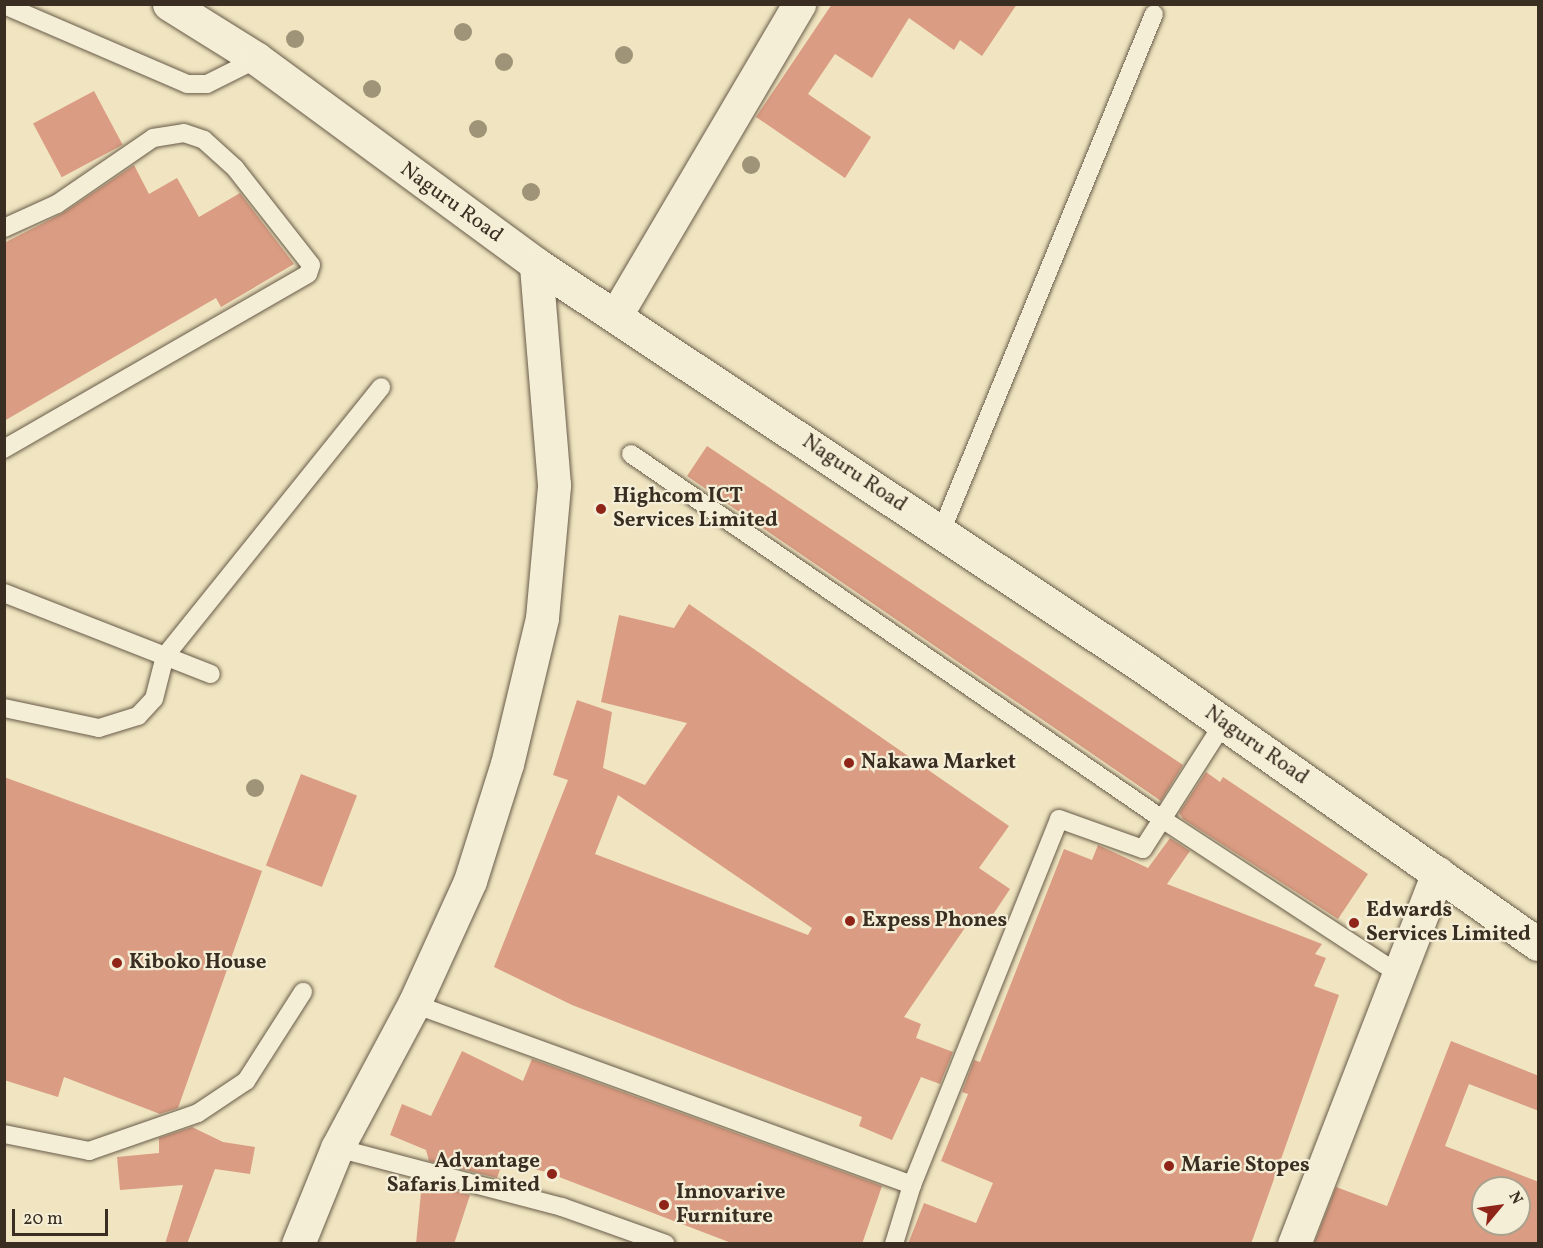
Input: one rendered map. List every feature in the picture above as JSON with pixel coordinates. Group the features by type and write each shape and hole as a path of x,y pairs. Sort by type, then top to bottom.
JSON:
{"street":[{"name":"Naguru Road","path":"169,4 257,59 536,264 941,532 1223,724 1539,944"},
{"path":"616,315 799,4"},
{"path":"298,1244 337,1148 414,1004 470,881 507,764 542,618 554,485 536,264"},
{"path":"1294,1244 1438,873"}],"lane":[{"path":"4,5 187,84 207,84 257,59"},
{"path":"941,532 1154,14"},
{"path":"4,228 57,204 153,138 184,133 204,140 235,168 311,265 308,274 4,449"},
{"path":"4,708 99,728 117,726 138,716 154,699 165,656 381,387"},
{"path":"631,454 1162,819 1400,975"},
{"path":"4,593 211,674"},
{"path":"894,1244 912,1185 1059,819 1143,849 1223,724"},
{"path":"4,1134 89,1151 198,1113 246,1081 303,992"},
{"path":"414,1004 912,1185"},
{"path":"337,1148 562,1207 666,1244"}],"building":[{"path":"832,4 1017,4 982,56 960,40 954,50 909,18 872,78 835,54 808,94 871,137 845,178 756,117"},
{"path":"94,91 123,145 62,177 33,123"},
{"path":"134,165 149,194 177,178 199,217 240,193 294,264 221,307 216,298 4,421 4,243 63,213"},
{"path":"707,446 1183,765 1161,801 687,476"},
{"path":"689,604 1009,826 979,868 1010,889 986,925 973,916 904,1017 921,1024 916,1038 953,1052 940,1084 921,1077 892,1140 859,1126 862,1117 572,1005 494,967 568,780 553,775 577,700 612,712 603,768 645,785 687,723 601,702 619,615 674,628","holes":["618,795 812,928 808,935 595,854"]},
{"path":"1206,772 1220,782 1223,777 1368,874 1338,919 1183,819 1179,813"},
{"path":"301,774 357,796 322,887 266,865"},
{"name":"Kiboko House","path":"4,777 262,871 178,1108 160,1114 64,1077 58,1097 4,1080"},
{"path":"1170,838 1190,851 1167,884 1322,944 1315,954 1326,958 1314,986 1339,995 1251,1244 908,1244 924,1203 976,1223 993,1183 941,1161 968,1094 962,1092 974,1060 980,1062 1064,849 1092,860 1098,845 1148,868"},
{"path":"1451,1041 1539,1076 1539,1111 1469,1084 1445,1146 1523,1176 1471,1176 1471,1236 1531,1236 1531,1179 1539,1182 1539,1244 1314,1244 1336,1187 1387,1206"},
{"path":"462,1051 523,1081 532,1059 882,1186 862,1244 734,1244 546,1172 503,1161 497,1178 429,1161 426,1150 390,1135 402,1104 431,1116"},
{"path":"192,1127 223,1142 255,1147 250,1174 215,1169 187,1244 165,1244 183,1185 120,1190 117,1157 159,1153 159,1138"},
{"path":"422,1182 470,1195 454,1244 416,1244"}],"place":[{"name":"Highcom ICT Services Limited","path":"601,509"},
{"name":"Nakawa Market","path":"849,763"},
{"name":"Expess Phones","path":"850,921"},
{"name":"Edwards Services Limited","path":"1354,923"},
{"name":"Kiboko House","path":"117,963"},
{"name":"Marie Stopes","path":"1169,1166"},
{"name":"Advantage Safaris Limited","path":"552,1174"},
{"name":"Innovarive Furniture","path":"664,1205"}]}
